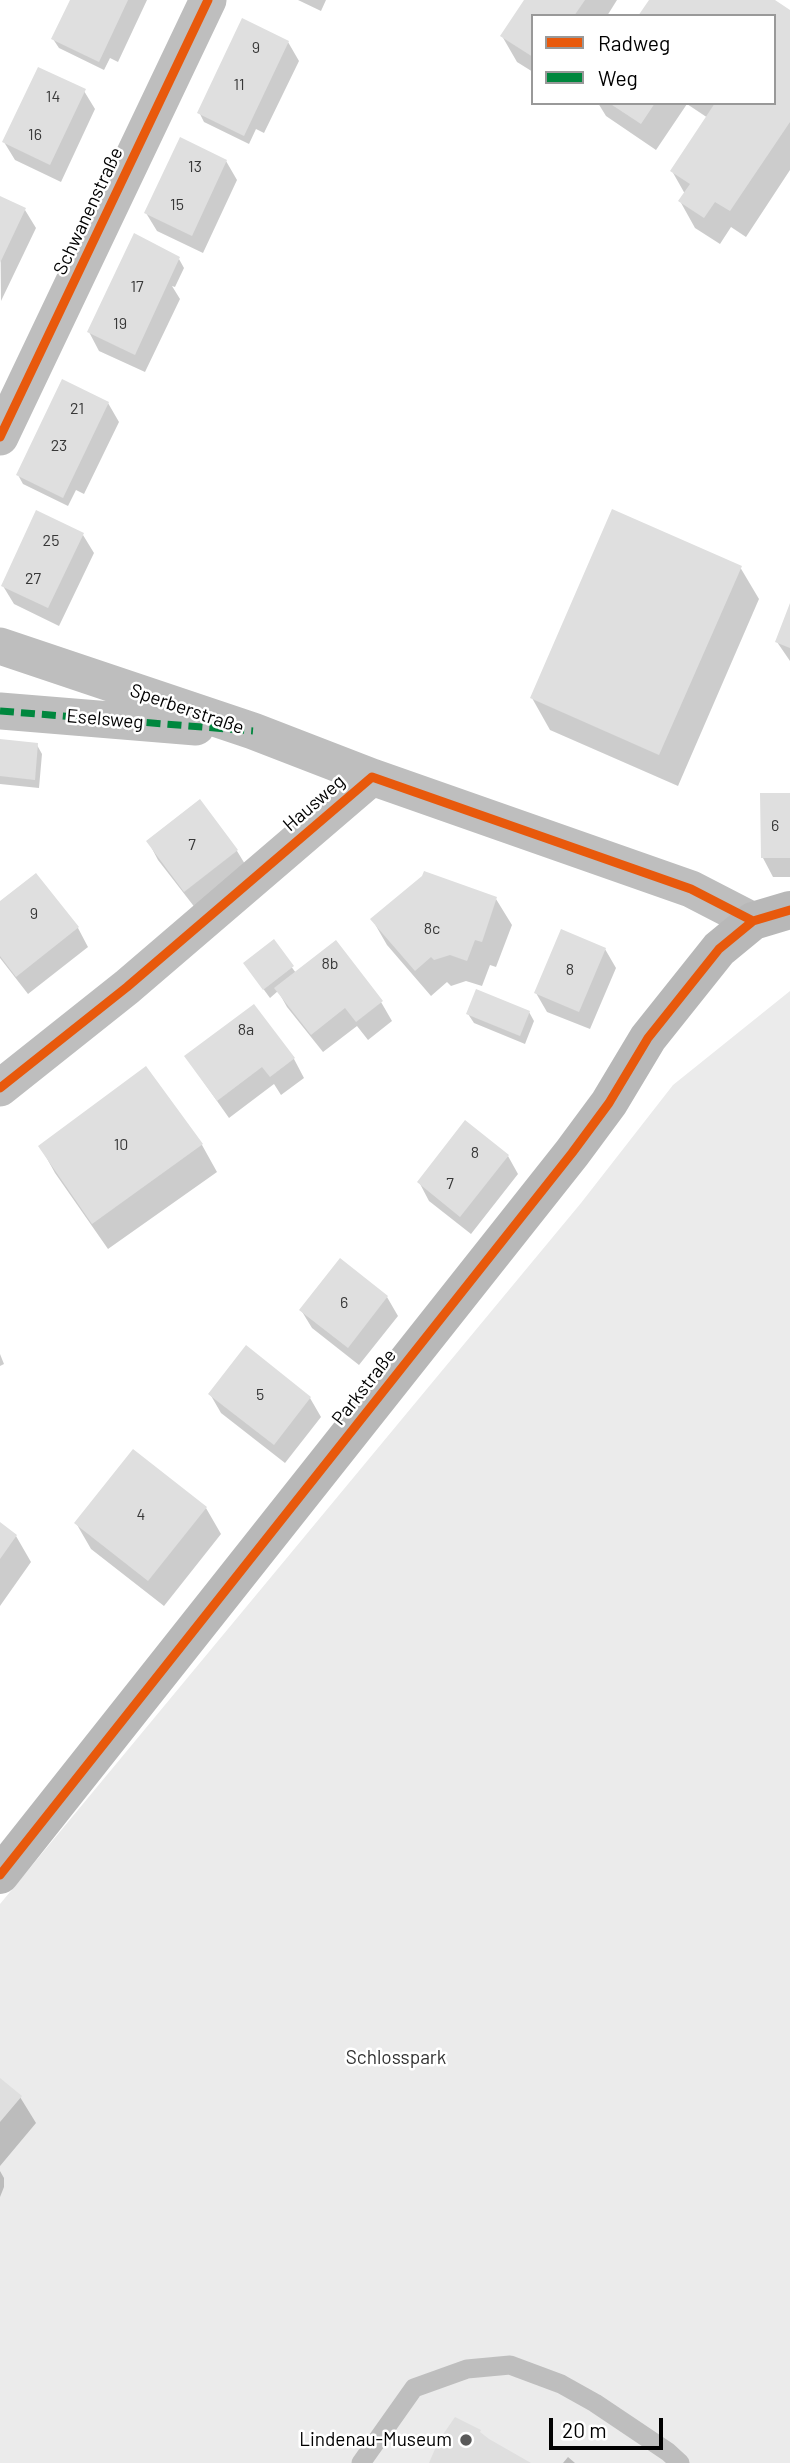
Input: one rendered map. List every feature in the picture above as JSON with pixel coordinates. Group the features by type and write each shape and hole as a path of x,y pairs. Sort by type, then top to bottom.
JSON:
{"street":[{"name":"Schwanenstraße","path":"0,437 208,0"},
{"name":"Sperberstraße","path":"0,646 253,731 372,777"},
{"name":"Eselsweg","path":"0,711 253,731"},
{"name":"Hausweg","path":"0,1088 127,988 372,777 691,889 753,921"},
{"path":"753,921 790,910"},
{"name":"Parkstraße","path":"0,1875 572,1153 609,1103 648,1038 681,996 719,949 753,921"}],"lane":[{"path":"361,2463 414,2388 467,2369 510,2365 561,2384 595,2403 680,2463"}],"green space":[{"name":"Schlosspark","path":"790,991 790,2463 0,2463 0,1904 581,1203 673,1085"}],"building":[{"path":"70,0 128,0 99,62 51,39"},
{"path":"524,0 585,0 575,14 531,14 531,56 500,36"},
{"path":"649,0 775,0 790,10 790,122 730,211 715,202 704,218 678,201 690,184 670,171 714,105 776,105 776,14 639,14"},
{"path":"242,18 289,41 244,136 197,113"},
{"path":"38,67 86,89 50,165 2,142"},
{"path":"612,105 654,105 641,124"},
{"path":"180,137 227,160 192,236 144,213"},
{"path":"0,196 26,208 0,263"},
{"path":"134,233 180,257 135,355 87,332"},
{"path":"62,379 109,402 63,498 16,475"},
{"path":"612,509 742,566 659,755 530,698"},
{"path":"36,510 84,533 48,608 1,586"},
{"path":"790,603 790,648 775,642"},
{"path":"0,739 38,743 35,780 0,776"},
{"path":"760,793 790,793 790,858 761,858"},
{"path":"200,799 238,850 184,892 146,841"},
{"path":"424,871 497,897 482,942 475,940 467,961 450,955 434,960 431,957 415,971 370,919 422,876"},
{"path":"36,873 79,927 16,977 0,956 0,901"},
{"path":"561,929 606,948 579,1012 534,993"},
{"path":"274,939 294,966 263,990 243,963"},
{"path":"336,940 383,1001 356,1022 345,1008 311,1035 274,988"},
{"path":"476,989 530,1011 520,1036 466,1014"},
{"path":"254,1004 295,1058 270,1077 262,1067 217,1101 184,1056"},
{"path":"146,1066 203,1144 92,1224 38,1146"},
{"path":"465,1120 509,1155 460,1217 417,1182"},
{"path":"340,1258 388,1296 348,1348 299,1310"},
{"path":"246,1345 311,1397 274,1445 208,1394"},
{"path":"133,1449 207,1507 148,1581 74,1523"},
{"path":"0,1522 17,1535 0,1559"},
{"path":"0,2078 22,2096 0,2122"},
{"name":"Lindenau-Museum","path":"455,2417 481,2430 489,2439 531,2463 429,2463 438,2442"}],"marked path":[{"path":"0,711 253,731"}],"cycle path":[{"path":"0,437 208,0"},
{"path":"0,1088 127,987 372,777 691,889 753,921"},
{"path":"0,1875 572,1153 609,1103 648,1038 719,949 753,921 790,910"}],"place":[{"name":"Lindenau-Museum","path":"466,2440"}]}
